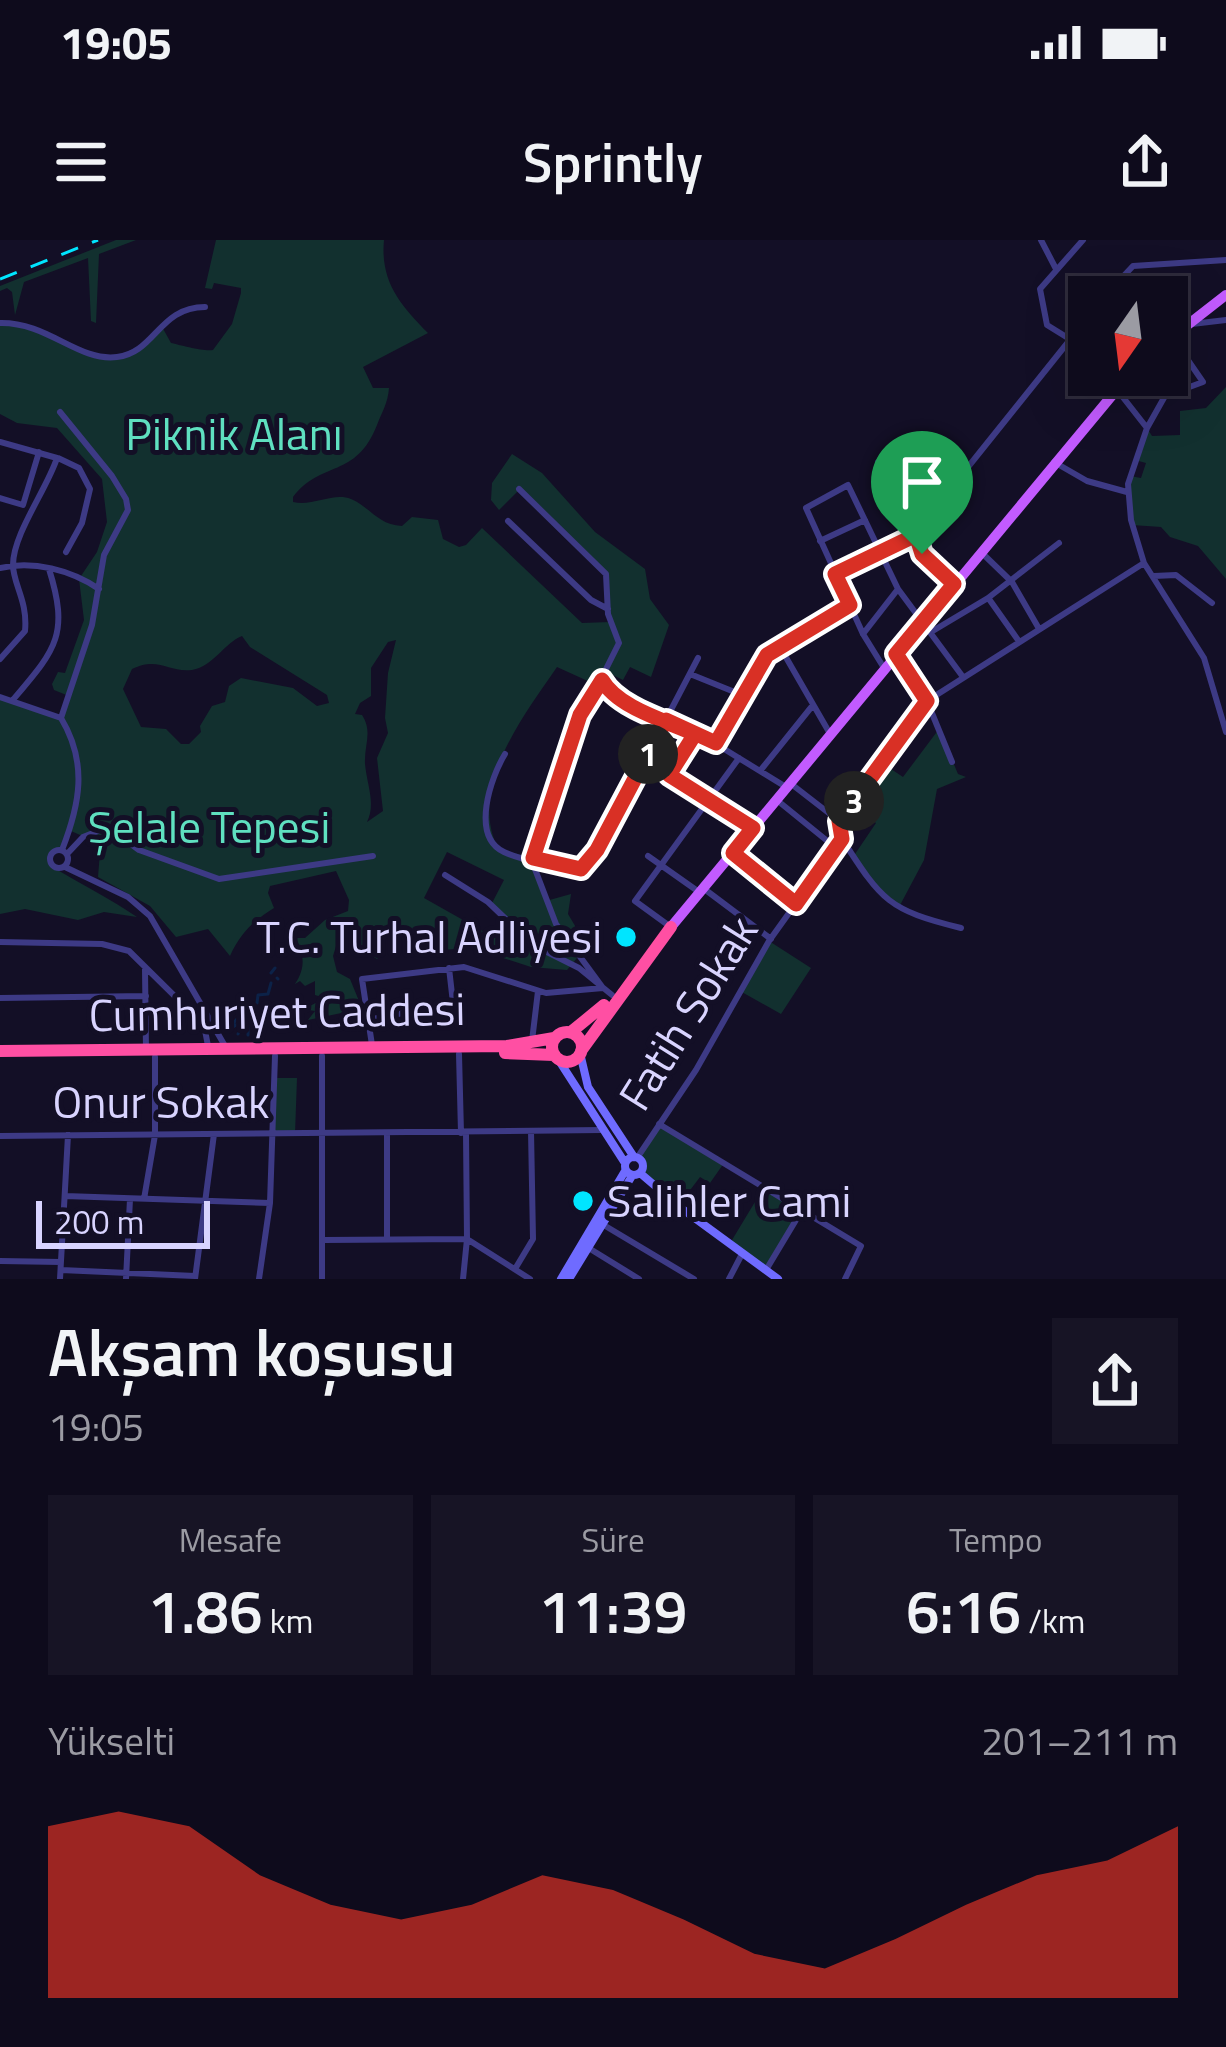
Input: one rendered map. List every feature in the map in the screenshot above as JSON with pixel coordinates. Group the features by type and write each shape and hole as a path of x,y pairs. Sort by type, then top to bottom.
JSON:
{"highway":[{"name":"Cumhuriyet Caddesi","path":"0,1055 532,1043 571,1032 671,927"},
{"path":"581,1052 671,927"},
{"path":"571,1032 580,1041 581,1052"},
{"path":"554,1038 556,1057"},
{"name":"Cumhuriyet Caddesi","path":"227,1053 460,1054 570,1061 581,1052"}],"main road":[{"path":"1188,324 1226,295"},
{"path":"671,927 884,668 927,627 954,584 1109,396"}],"street":[{"path":"1041,240 1056,269"},
{"path":"1068,338 1046,321 1040,289 1083,240"},
{"path":"1124,276 1133,266 1226,260"},
{"path":"0,323 33,326 90,354 116,358 135,352 171,316 205,307"},
{"path":"1188,324 1226,320"},
{"path":"835,574 881,554 932,523 964,472 1068,342"},
{"path":"1188,363 1203,382 1188,388"},
{"path":"1122,396 1148,428"},
{"path":"1165,396 1148,428 1127,492 1131,520 1144,562 1199,647 1226,732"},
{"path":"60,412 112,476 128,505 104,555 82,658 61,718 77,756 80,784 65,867"},
{"path":"0,442 79,468 90,489 82,523 66,552"},
{"path":"0,659 25,631 24,598 13,565 39,452"},
{"path":"27,507 48,485 57,458"},
{"path":"878,462 922,554 954,584"},
{"path":"1054,462 1087,481 1127,492"},
{"path":"884,668 863,634 806,508 848,485 898,589 963,677"},
{"path":"519,489 604,570 608,580 608,609 619,644 580,715 533,858 556,924 608,991"},
{"path":"0,498 27,507"},
{"path":"820,541 865,520"},
{"path":"508,521 591,600 608,609"},
{"path":"927,627 988,598 1059,543"},
{"path":"980,552 1012,582 1038,627"},
{"path":"839,821 927,701 1144,562"},
{"path":"0,568 49,569 79,577 99,589"},
{"path":"12,701 57,642 61,611 49,569"},
{"path":"1153,576 1176,575 1212,603"},
{"path":"863,634 898,589"},
{"path":"988,598 1018,640"},
{"path":"716,743 767,655 850,605"},
{"path":"780,647 830,734"},
{"path":"896,654 927,701 952,762"},
{"path":"505,754 491,786 487,826 499,849 581,869 597,850 698,658"},
{"path":"690,674 743,696"},
{"path":"602,680 626,702 716,743 839,821 842,839 890,904 913,916 962,928"},
{"path":"0,697 61,718"},
{"path":"760,771 813,705"},
{"path":"669,775 695,734"},
{"path":"671,927 635,901 739,758"},
{"path":"645,760 753,828"},
{"path":"776,799 836,848"},
{"path":"227,1053 151,916 128,897 65,867 56,868 50,860 54,851 65,852 83,837 108,827 132,847 219,879 373,856"},
{"name":"Fatih Sokak","path":"632,1166 696,1070 771,939 842,839"},
{"path":"733,853 796,904"},
{"path":"648,856 771,939"},
{"path":"446,875 488,902 533,945 579,968 608,991"},
{"path":"0,942 112,945 129,951 212,1033"},
{"path":"144,1199 155,1135 145,965"},
{"path":"373,1048 362,979 464,967 538,991 608,991"},
{"path":"449,968 455,1017"},
{"path":"532,1043 538,991"},
{"path":"0,998 146,997"},
{"path":"368,1020 453,1003"},
{"path":"207,1053 212,1033"},
{"path":"581,1052 588,1087 632,1166"},
{"path":"460,1054 467,1239 463,1279"},
{"path":"322,1055 322,1279"},
{"path":"260,1279 270,1203 275,1056"},
{"path":"556,1057 632,1166 778,1279"},
{"path":"658,1124 861,1246 845,1279"},
{"name":"Onur Sokak","path":"0,1136 604,1130"},
{"path":"514,1269 533,1239 531,1131"},
{"path":"387,1133 387,1240"},
{"path":"0,1261 126,1276 195,1277 214,1134"},
{"path":"61,1270 68,1135"},
{"path":"565,1279 602,1224 632,1166"},
{"path":"565,1279 632,1166"},
{"path":"65,1196 270,1203"},
{"path":"126,1276 130,1198"},
{"path":"766,1270 802,1210"},
{"path":"602,1224 694,1279"},
{"path":"322,1240 467,1239 530,1279"},
{"path":"587,1247 639,1279"},
{"path":"729,1279 742,1254"}],"green space":[{"path":"116,240 136,240 99,254 96,323 91,321 88,258 24,282 15,315 12,292 0,291 0,286"},
{"path":"216,240 384,240 385,268 394,291 428,333 363,367 373,388 389,388 369,442 349,462 304,485 293,502 344,497 394,525 402,526 412,517 438,520 443,539 459,547 482,528 582,623 610,622 608,578 519,490 499,510 491,500 492,483 512,454 542,473 595,532 645,569 650,599 669,625 651,677 630,667 623,680 605,671 601,680 590,682 557,667 515,731 494,778 490,825 498,849 533,858 546,901 571,894 568,914 587,946 567,970 531,967 472,948 409,952 396,926 375,935 375,944 384,951 377,959 351,943 337,943 333,956 337,972 350,979 359,1001 350,1003 351,1011 308,1020 315,1011 310,1006 325,998 315,995 315,981 295,984 303,961 296,938 305,938 325,920 348,911 349,900 336,871 270,886 274,908 248,928 230,956 208,929 176,937 150,906 98,877 96,836 87,838 71,831 62,850 50,856 54,868 137,917 104,912 78,920 25,909 0,914 0,697 60,718 69,696 54,690 52,684 58,672 65,673 84,620 79,579 97,552 107,522 102,479 57,428 17,423 0,414 0,323 100,355 133,352 161,325 171,343 213,350 232,324 241,288 214,283 212,289 205,288","holes":["242,636 250,647 327,695 329,703 317,706 293,688 241,678 229,686 225,702 212,706 201,732 189,744 181,744 166,729 141,727 123,689 132,669 157,664 192,670","396,640 388,673 388,733 377,758 383,811 367,822 371,801 365,764 367,727 362,715 355,714 371,696 371,668 388,642","447,852 504,880 491,905 507,920 495,938 424,898"]},
{"path":"1226,387 1226,579 1198,546 1170,537 1161,527 1132,525 1130,476 1141,478 1146,463 1135,460 1147,428 1152,436 1180,435 1180,411 1206,408"},
{"path":"939,729 958,774 966,777 937,789 924,860 898,909 880,895 853,857 876,823 851,805 882,763 903,777"},
{"path":"769,941 811,968 781,1014 740,991"},
{"path":"274,1078 297,1078 295,1134 272,1134"},
{"path":"658,1124 724,1163 710,1183 700,1177 678,1206 640,1173 643,1165 637,1158"},
{"path":"764,1187 802,1210 766,1270 729,1245"}],"waterway":[{"path":"271,973 275,968"},
{"path":"240,1013 244,1006 257,1003 258,995 268,994 271,983"},
{"path":"246,1015 249,1008"},
{"path":"223,1023 230,1015"},
{"path":"231,1026 237,1019"},
{"path":"233,1027 242,1021"},
{"path":"238,1034 245,1024"},
{"path":"248,1024 248,1035"}],"railway":[{"path":"0,279 98,240"}],"place":[{"name":"T.C. Turhal Adliyesi","path":"626,937"},
{"name":"Salihler Cami","path":"583,1201"}],"route":[{"path":"922,554 916,535 835,574 850,605 767,655 716,743 666,720 597,850 581,869 533,858 580,715 602,680 626,702 695,734 669,775 753,828 733,853 796,904 842,839 839,821 927,701 896,654 954,584 922,554"}],"park label":[{"name":"Piknik Alanı","path":"234,434"},
{"name":"Şelale Tepesi","path":"209,827"}]}
